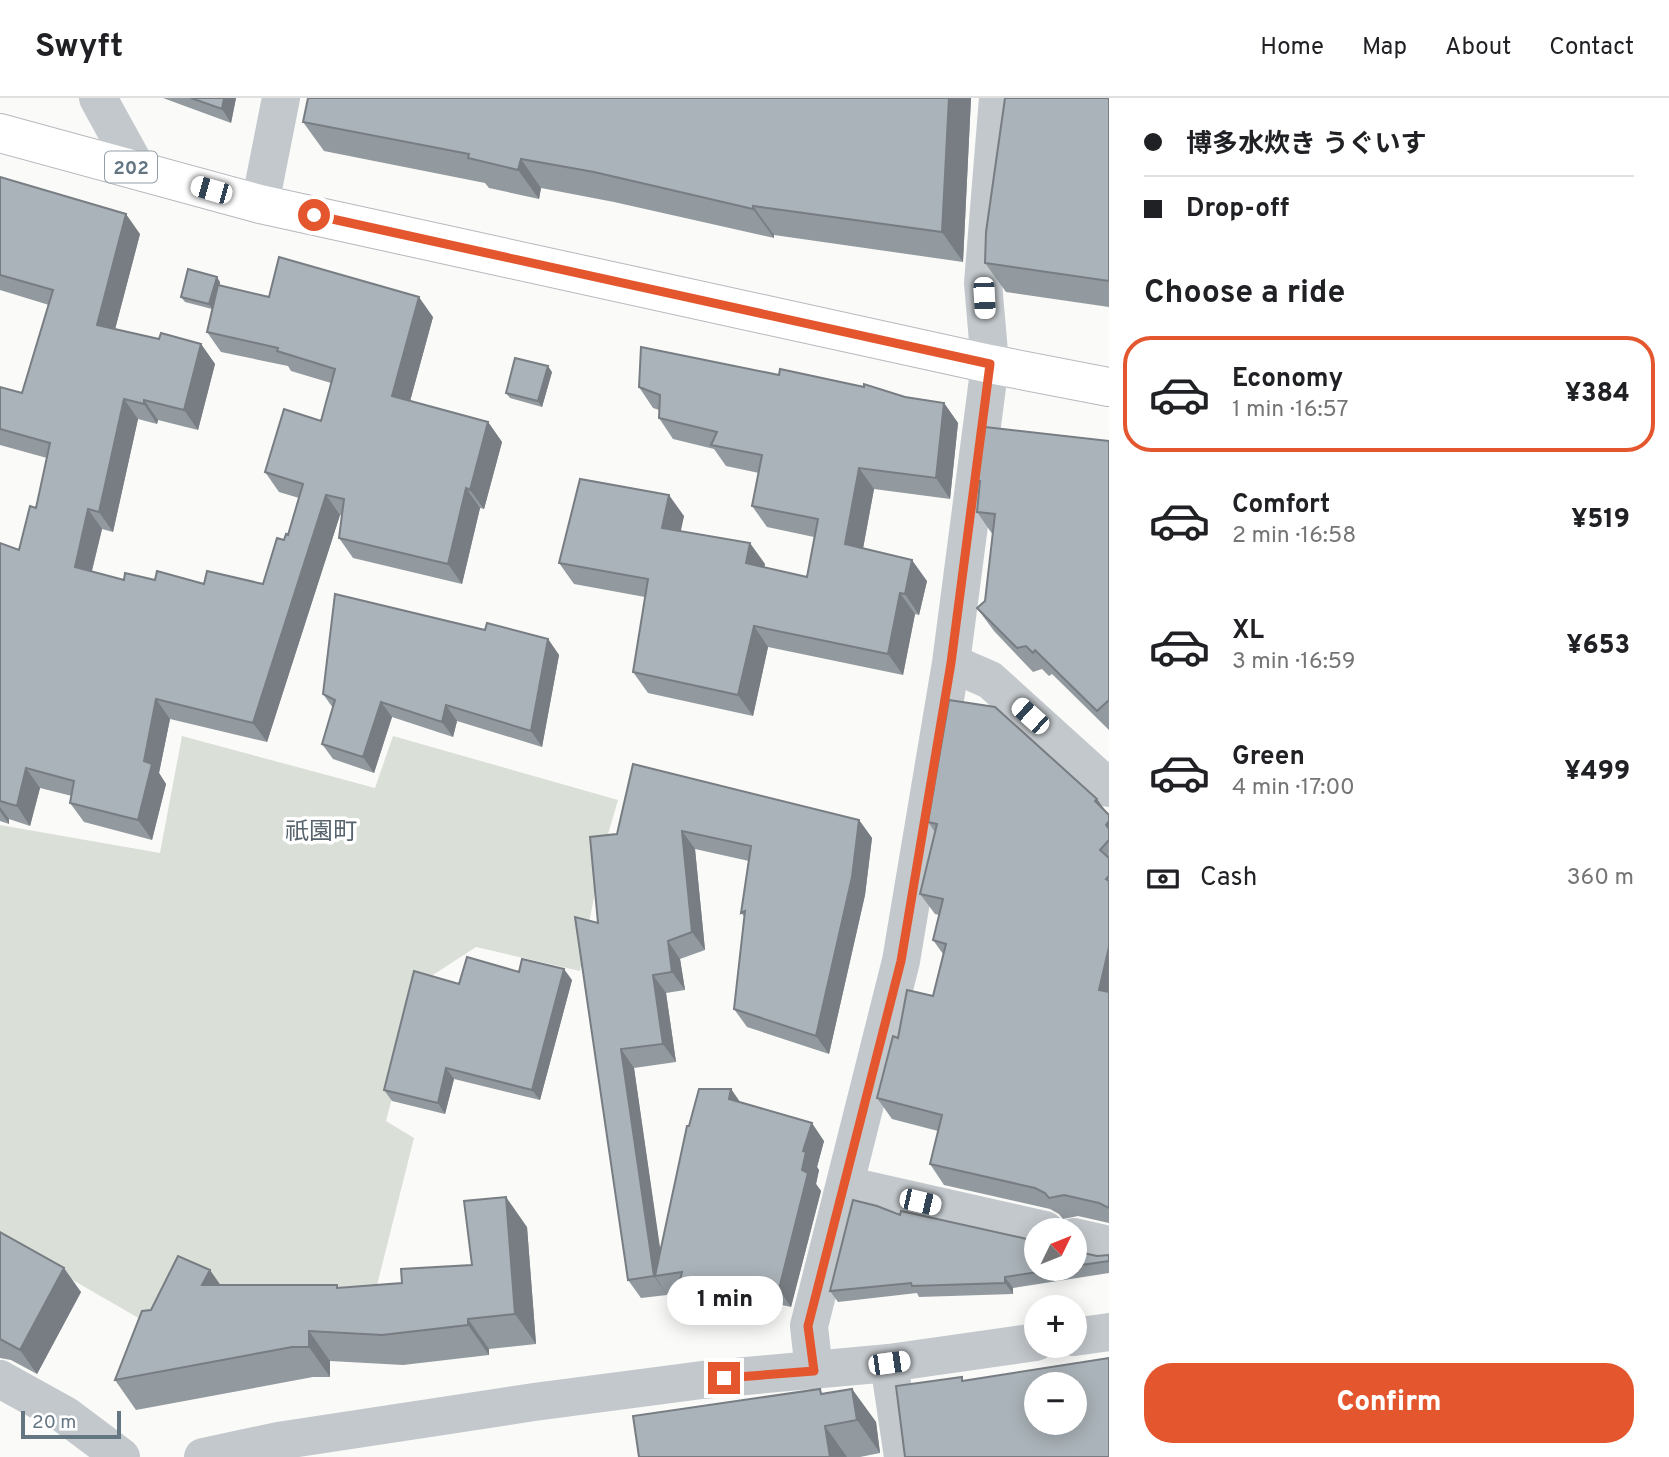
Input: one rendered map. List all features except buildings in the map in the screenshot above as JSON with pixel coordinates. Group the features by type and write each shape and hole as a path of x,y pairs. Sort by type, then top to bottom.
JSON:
{"highway":[{"name":"202","path":"0,133 260,204 990,364 1109,387"}],"street":[{"path":"98,98 137,169"},
{"path":"260,204 281,98"},
{"path":"814,1371 808,1326 901,961 951,663 990,364 984,283 998,98"},
{"path":"951,663 990,680 1109,788"},
{"path":"845,1185 1024,1225"},
{"path":"1087,1240 1109,1245"},
{"path":"1087,1335 1109,1332"},
{"path":"203,1457 278,1441 534,1402 702,1380 889,1363 1024,1344"},
{"path":"889,1363 903,1457"},
{"path":"0,1379 65,1415 121,1457"}],"shaded area":[{"path":"182,736 375,788 393,736 618,800 602,855 580,971 476,947 422,982 386,1121 414,1138 368,1321 161,1331 0,1238 0,825 160,853"}],"district":[{"name":"祇園町","path":"321,831"}],"route":[{"path":"314,215 990,364 951,663 901,961 808,1326 814,1371 724,1378"}]}
